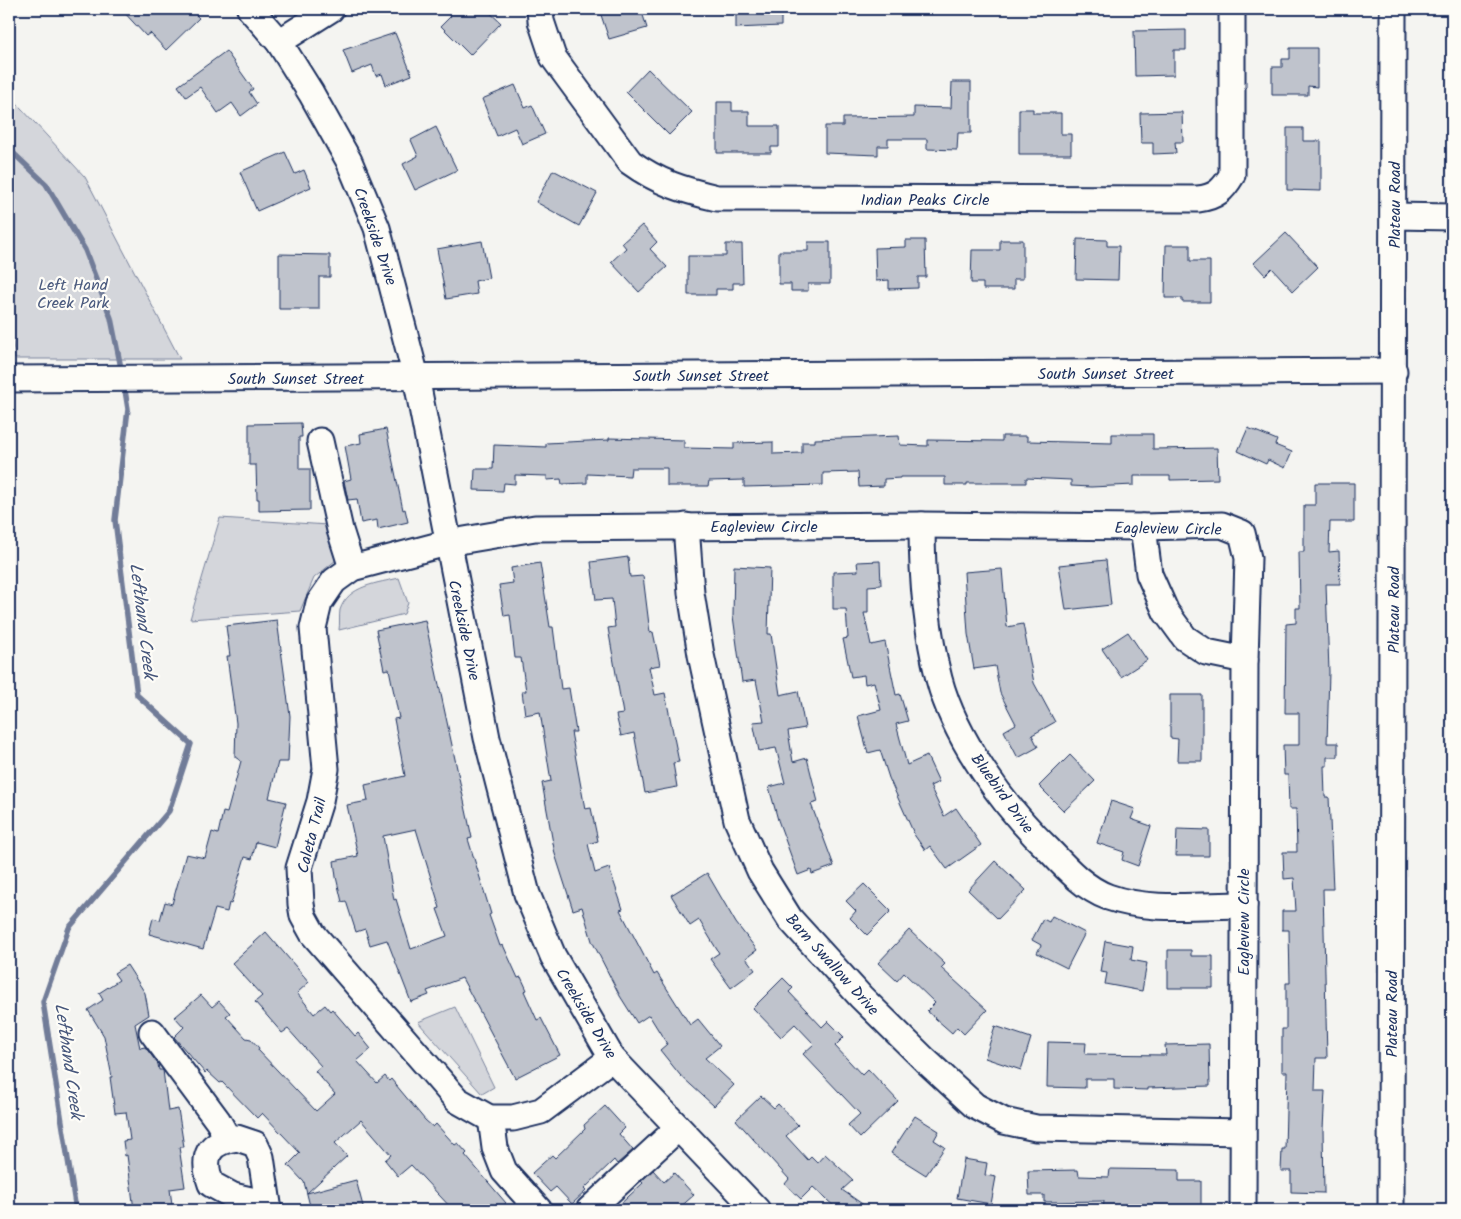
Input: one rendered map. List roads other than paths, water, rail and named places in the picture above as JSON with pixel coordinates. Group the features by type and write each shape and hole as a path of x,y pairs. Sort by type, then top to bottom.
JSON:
{"street":[{"name":"Creekside Drive","path":"250,9 279,42 350,161 377,228 416,377 447,543 486,732 527,894 553,956 612,1058 678,1128 748,1207"},
{"path":"279,42 331,9"},
{"name":"Indian Peaks Circle","path":"540,9 541,21 553,57 630,162 647,175 676,189 717,198 1198,199 1212,197 1224,188 1232,175 1232,9"},
{"name":"Plateau Road","path":"1391,1210 1394,9"},
{"path":"1394,216 1452,217"},
{"name":"South Sunset Street","path":"9,379 1394,371"},
{"path":"320,441 340,530 352,568"},
{"name":"Eagleview Circle","path":"447,543 535,528 686,526 922,525 1143,527 1222,525 1242,533 1248,558 1245,660 1243,1210"},
{"name":"Bluebird Drive","path":"922,525 927,620 940,680 957,725 990,780 1033,835 1080,881 1106,896 1137,905 1244,905"},
{"name":"Barn Swallow Drive","path":"686,526 691,593 701,655 737,820 760,871 796,926 925,1060 975,1106 1004,1121 1036,1128 1242,1132"},
{"path":"1143,527 1149,574 1166,612 1185,638 1206,652 1245,660"},
{"name":"Caleta Trail","path":"447,543 352,568 334,581 319,603 313,628 326,769 320,801 299,868 303,916 313,934 457,1100 491,1118 513,1118 541,1111 612,1058"},
{"path":"152,1032 218,1121 228,1139"},
{"path":"491,1118 498,1160 504,1171 539,1210"},
{"path":"589,1210 678,1128"},
{"path":"237,1138 255,1144 261,1157 271,1207 233,1196 210,1184 205,1167 210,1150 221,1140 228,1139 237,1138"}],"waterway":[{"name":"Lefthand Creek","path":"9,149 46,184 85,250 111,318 122,373"},
{"name":"Lefthand Creek","path":"76,1210 43,1002 69,928 169,811 191,744 137,695 115,520 128,409 124,384"}],"park label":[{"name":"Left Hand Creek Park","path":"73,293"}]}
